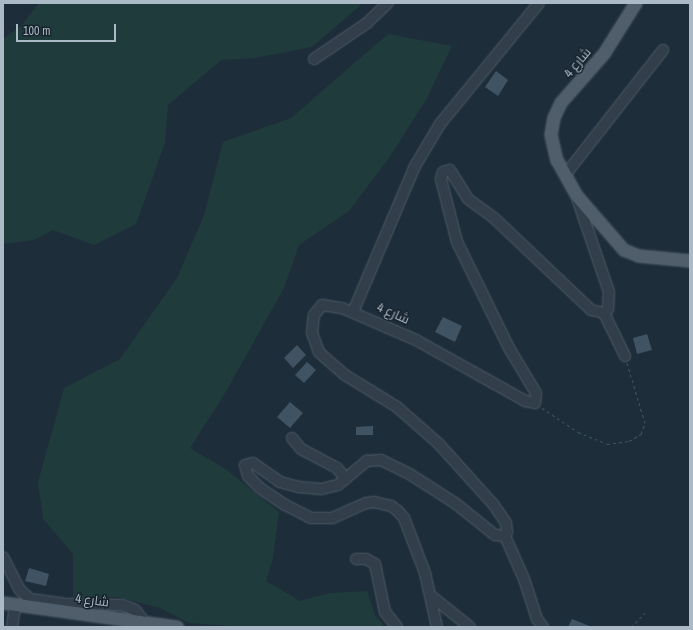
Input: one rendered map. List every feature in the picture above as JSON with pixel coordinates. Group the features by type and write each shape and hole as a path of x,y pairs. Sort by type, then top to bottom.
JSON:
{"main road":[{"name":"شارع 4","path":"577,196 557,160 551,135 554,118 562,103 604,54 636,3"},
{"path":"577,196 630,254 690,261"},
{"name":"شارع 4","path":"9,604 144,620 177,627"}],"street":[{"path":"314,59 366,23 388,3"},
{"path":"352,312 415,166 440,124 539,3"},
{"path":"565,174 663,50"},
{"path":"535,403 536,393 508,348 457,242 443,190 442,172 450,170 468,199 494,218 591,310 604,313 625,356"},
{"name":"شارع 4","path":"577,196 609,292 608,309 604,313"},
{"name":"شارع 4","path":"505,536 507,532 506,523 493,504 439,444 397,407 345,375 319,352 312,333 316,309 328,305 352,312 416,340 524,401 535,403"},
{"path":"292,438 301,449 337,468 346,479"},
{"path":"437,627 425,573 404,518 392,506 366,503 333,518 311,518 285,505 260,488 248,476 245,465 253,463 280,482 299,487 330,488 346,479 367,461 375,459 389,462 455,503 495,534 505,536 524,579 537,619 543,627"},
{"path":"3,557 20,590 30,598 64,604 122,605 135,610 144,620"},
{"path":"356,559 366,559 375,564 385,612 397,627"},
{"path":"430,595 470,627"},
{"path":"9,604 12,627"}],"path":[{"path":"535,403 578,432 607,444 629,441 641,434 645,423 625,356"},
{"path":"631,627 645,613"}],"green space":[{"path":"39,3 363,3 312,47 255,58 221,60 168,105 165,143 136,224 94,245 53,230 34,240 3,244 3,39 21,26"},
{"path":"388,34 452,46 426,100 389,158 349,211 299,245 284,288 224,395 190,448 224,468 279,512 273,558 266,581 300,601 330,593 367,591 375,615 385,627 248,627 189,623 160,608 117,597 73,598 73,554 43,519 38,482 64,388 120,359 177,278 204,215 223,142 291,118"}],"building":[{"path":"496,71 508,80 498,96 485,87"},
{"path":"443,317 462,326 455,342 435,332"},
{"path":"647,334 652,350 637,354 633,338"},
{"path":"297,345 306,355 293,368 284,358"},
{"path":"307,362 316,370 304,383 295,375"},
{"path":"290,402 303,413 290,428 277,417"},
{"path":"373,426 373,435 356,435 356,427"},
{"path":"29,568 49,574 46,586 25,581"},
{"path":"572,619 592,627 568,627"}]}
